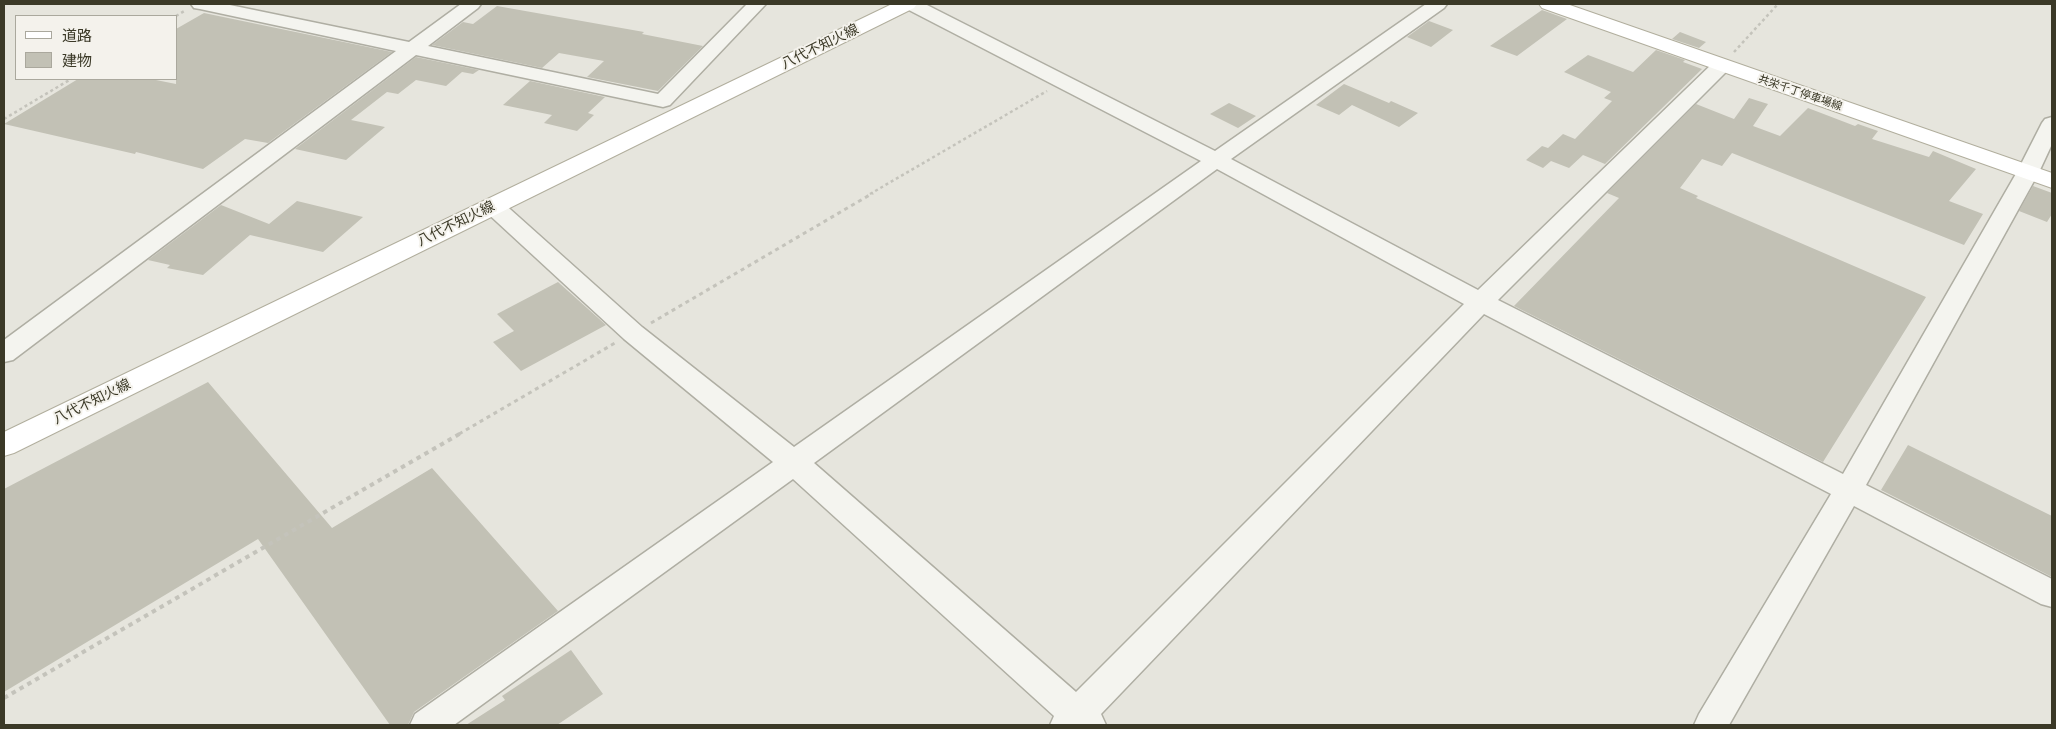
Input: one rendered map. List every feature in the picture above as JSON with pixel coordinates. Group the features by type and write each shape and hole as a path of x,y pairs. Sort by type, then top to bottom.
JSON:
{"main road":[{"name":"八代不知火線","path":"4,445 909,4"},
{"name":"共栄千丁停車場線","path":"1549,4 2052,181"}],"street":[{"path":"200,4 663,101 758,4"},
{"path":"4,352 472,4"},
{"path":"909,4 1216,160 1481,302 2052,594"},
{"path":"427,725 1216,160 1438,4"},
{"path":"494,206 633,333 793,462 1078,722 1481,302 1721,66"},
{"path":"1711,725 1849,489 2028,172 2052,123"}],"path":[{"path":"1721,66 1778,4"},
{"path":"4,119 69,80"},
{"path":"4,698 1062,82"}],"building":[{"path":"497,6 644,32 642,34 703,46 658,91 587,77 604,61 559,53 542,68 432,45 463,22 473,24"},
{"path":"1542,10 1567,19 1517,56 1490,46"},
{"path":"204,13 392,52 268,143 245,139 203,169 136,152 135,154 4,124 76,80 156,80 176,84 176,80 178,80 178,28"},
{"path":"1429,21 1453,30 1431,47 1407,37"},
{"path":"1680,32 1706,42 1699,48 1672,39"},
{"path":"1656,50 1685,60 1683,62 1702,69 1605,164 1583,155 1569,168 1551,161 1543,168 1526,160 1542,146 1548,148 1563,134 1575,139 1612,101 1604,98 1611,92 1564,72 1588,55 1633,72"},
{"path":"416,57 479,70 473,74 462,72 446,86 416,80 398,94 387,92 351,120 385,127 346,160 295,149"},
{"path":"530,81 605,97 588,113 594,115 577,131 544,123 552,115 503,105"},
{"path":"1344,84 1418,113 1399,127 1352,105 1339,115 1316,105"},
{"path":"1749,98 1768,104 1753,126 1780,136 1808,108 1855,126 1858,124 1878,131 1872,139 1929,157 1933,151 1976,169 1949,201 1983,214 1964,245 1732,153 1722,166 1702,159 1680,188 1698,196 1696,198 1926,297 1823,462 1514,306 1619,198 1607,193 1696,104 1734,119"},
{"path":"1229,103 1256,116 1238,128 1210,114"},
{"path":"2033,186 2052,193 2052,214 2047,222 2019,211"},
{"path":"297,201 363,217 323,252 250,235 203,275 167,268 170,265 148,260 221,205 269,224"},
{"path":"558,282 606,325 521,371 493,342 514,331 497,314"},
{"path":"208,382 332,528 432,468 558,611 414,712 408,725 390,725 258,539 4,692 4,489"},
{"path":"1908,445 2052,516 2052,577 1881,490"},
{"path":"571,650 603,694 557,725 466,725 505,700 502,696"}]}
